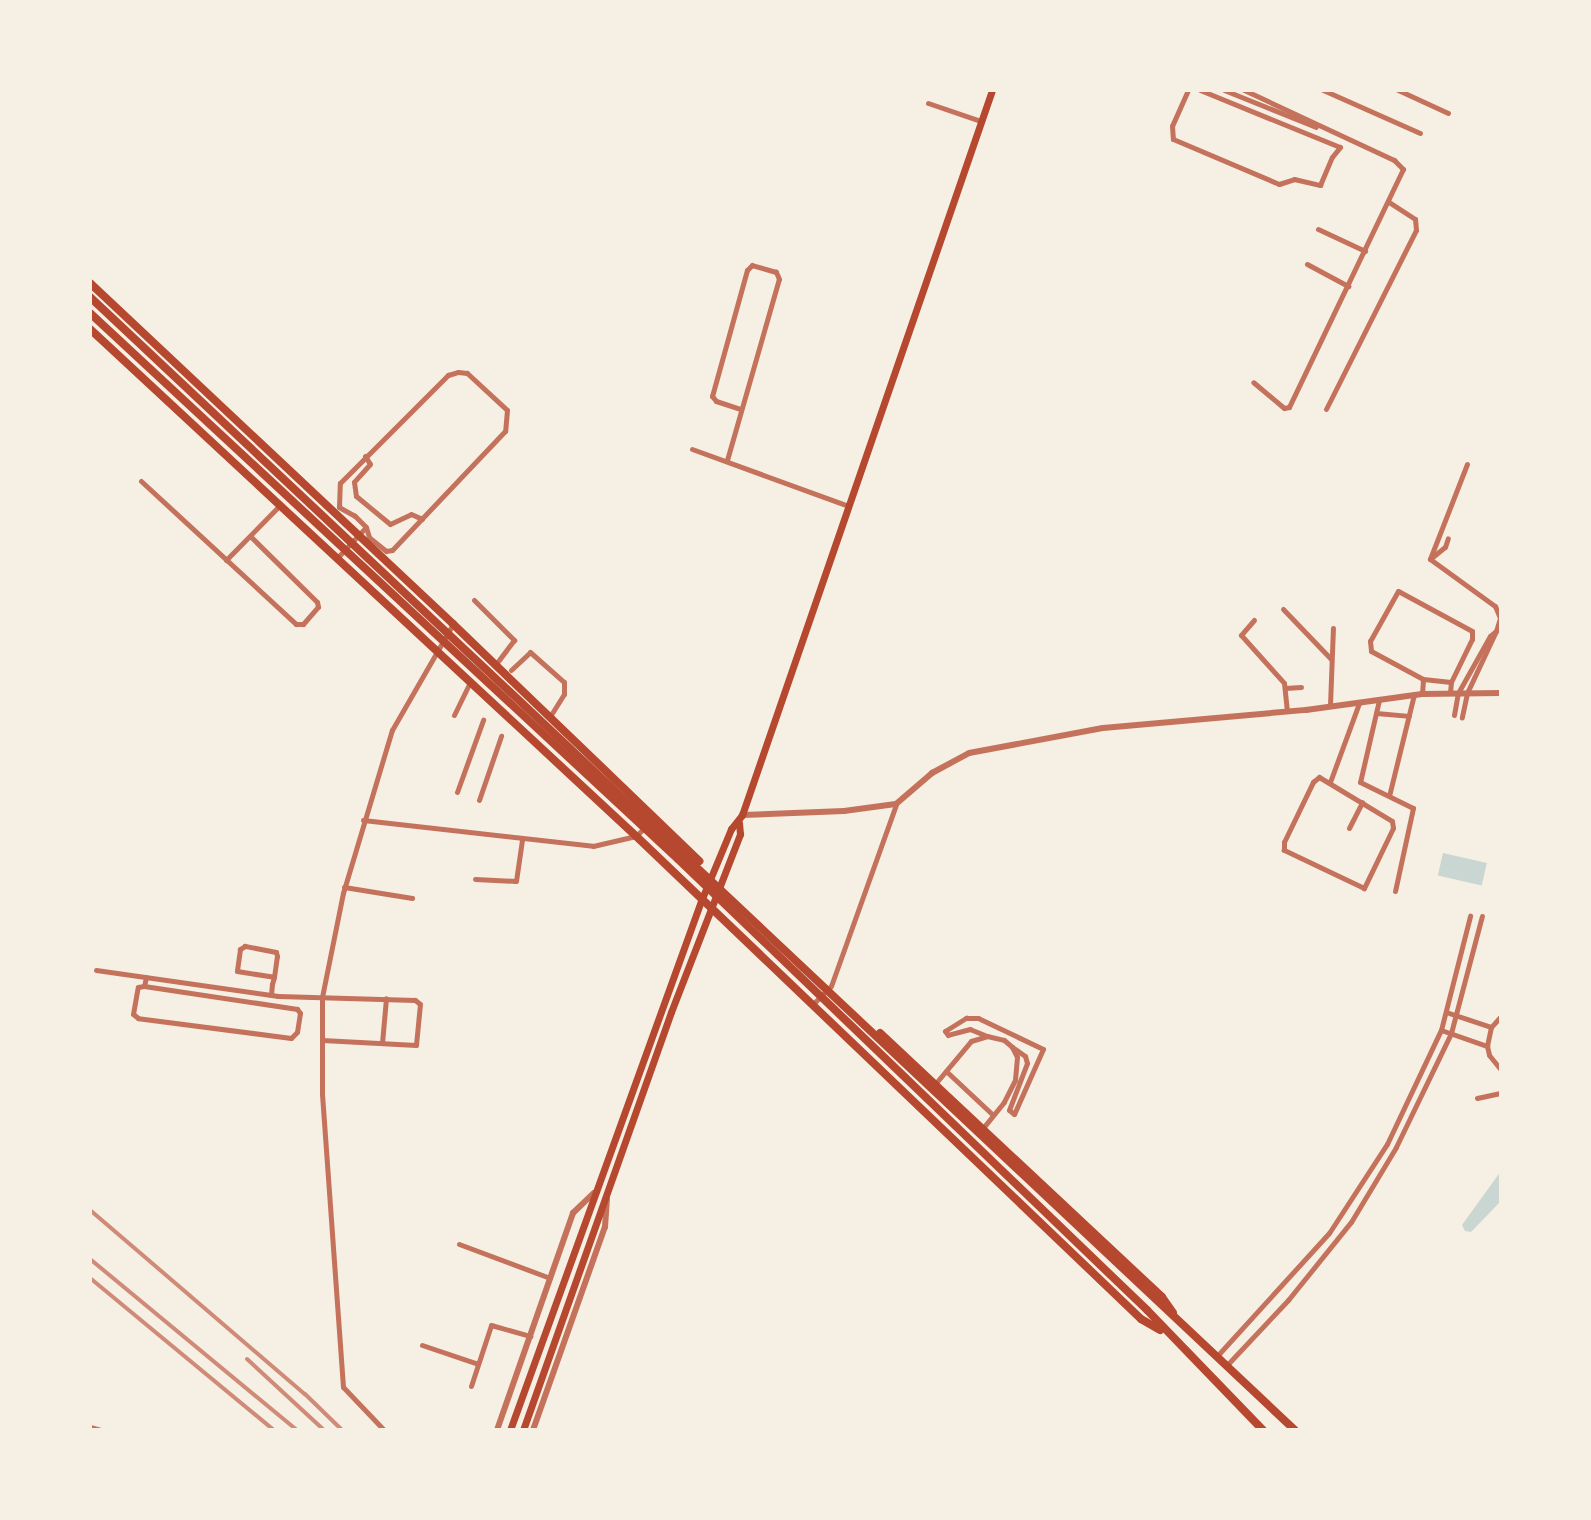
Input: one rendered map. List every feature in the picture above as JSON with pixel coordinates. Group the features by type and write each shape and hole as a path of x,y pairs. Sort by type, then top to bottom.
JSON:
{"main road":[{"path":"523,1430 671,1012 740,834 740,819 992,90"},
{"path":"90,283 357,536 496,664 509,670 550,716 721,883 1162,1297 1177,1320"},
{"path":"90,297 1295,1430"},
{"path":"90,313 678,859 1056,1222 1263,1430"},
{"path":"90,329 636,836 1141,1319 1167,1334"},
{"path":"277,503 280,484 287,478 297,479"},
{"path":"510,1430 701,901 731,829 740,819"},
{"path":"677,966 688,970"},
{"path":"661,1009 671,1012"},
{"path":"599,1181 611,1185"}],"street":[{"path":"1188,90 1172,126 1173,139 1279,184 1294,179 1320,185 1332,157 1340,147 1339,137 1224,90"},
{"path":"1200,90 1340,147"},
{"path":"1244,90 1401,164 1402,177 1289,407 1284,408 1253,382"},
{"path":"1323,90 1420,133"},
{"path":"1398,90 1448,113"},
{"path":"928,103 981,121"},
{"path":"1326,409 1416,230 1415,219 1389,202"},
{"path":"1318,229 1365,251"},
{"path":"1307,264 1348,286"},
{"path":"727,460 779,279 776,272 752,265 747,270 712,396 713,400 741,409"},
{"path":"467,373 507,410 505,431 390,552 369,537 366,527 355,516 339,507 338,488 344,477 365,456 448,375 467,373"},
{"path":"692,449 849,506"},
{"path":"365,456 370,464 354,482 356,496 390,524 411,514 422,519"},
{"path":"1430,559 1467,464"},
{"path":"141,481 296,624 303,624 318,607 317,602 250,536"},
{"path":"226,560 277,503"},
{"path":"347,526 355,516"},
{"path":"337,558 366,527"},
{"path":"1430,559 1445,547 1448,538"},
{"path":"1430,559 1495,606 1500,618 1467,693 1462,717"},
{"path":"1451,682 1423,679 1375,654 1369,646 1398,591 1472,631 1472,639 1451,682 1454,715"},
{"path":"474,600 514,640 496,664"},
{"path":"1283,609 1332,660"},
{"path":"1254,620 1241,635 1285,688 1287,711"},
{"path":"384,1430 343,1387 322,1094 322,997 344,890 392,730 453,624"},
{"path":"1330,705 1333,628"},
{"path":"1454,693 1496,631"},
{"path":"509,670 530,652 564,682 564,694 550,716"},
{"path":"1389,796 1409,716 1423,679"},
{"path":"454,715 470,681"},
{"path":"1285,688 1301,687"},
{"path":"740,819 896,804 954,759 984,749 1103,728 1287,711 1418,694 1501,693"},
{"path":"1379,699 1360,782 1413,808 1395,891"},
{"path":"1330,782 1359,702"},
{"path":"1376,713 1409,716"},
{"path":"457,792 483,720"},
{"path":"479,800 501,736"},
{"path":"1319,777 1362,802 1393,825 1364,888 1284,850 1284,842 1313,782 1319,777"},
{"path":"1349,828 1362,802"},
{"path":"813,1004 831,986 896,804"},
{"path":"363,820 593,846 636,836 655,817"},
{"path":"475,879 516,881 522,840"},
{"path":"344,890 412,898"},
{"path":"1216,1357 1329,1233 1387,1144 1441,1030 1470,916"},
{"path":"1226,1366 1337,1239 1396,1147 1451,1033 1482,916"},
{"path":"274,977 237,971 240,949 245,946 276,952 274,996 277,1006"},
{"path":"96,970 274,996 386,998 419,1002 418,1042 413,1046 322,1040"},
{"path":"144,986 146,977"},
{"path":"174,990 175,982"},
{"path":"144,986 300,1011 294,1037 138,1018 133,1012 138,987 144,986"},
{"path":"382,1043 386,998"},
{"path":"1446,1012 1491,1027"},
{"path":"1501,1016 1491,1027 1487,1046 1489,1055 1501,1070"},
{"path":"966,1018 978,1018 1043,1049 1014,1114 1009,1110 1027,1063 1025,1056 1004,1040 987,1036 970,1029 948,1035 945,1031 966,1018"},
{"path":"1441,1030 1487,1046"},
{"path":"935,1084 971,1041 987,1036"},
{"path":"983,1128 1015,1080 1017,1057 1012,1047"},
{"path":"946,1071 993,1115"},
{"path":"1477,1098 1501,1093"},
{"path":"497,1430 573,1213 594,1193"},
{"path":"533,1430 605,1227 607,1199"},
{"path":"1329,1233 1337,1239"},
{"path":"459,1244 550,1278"},
{"path":"471,1386 493,1324 530,1336"},
{"path":"1242,1332 1251,1341"},
{"path":"422,1345 478,1364"},
{"path":"90,1427 101,1430"}],"shaded area":[{"path":"1443,853 1487,863 1482,886 1438,875"},
{"path":"1501,1171 1501,1201 1471,1232 1465,1231 1462,1225"}],"railway":[{"path":"90,1210 305,1394 342,1430"},
{"path":"90,1259 297,1430"},
{"path":"90,1278 274,1430"},
{"path":"247,1359 324,1430"}]}
